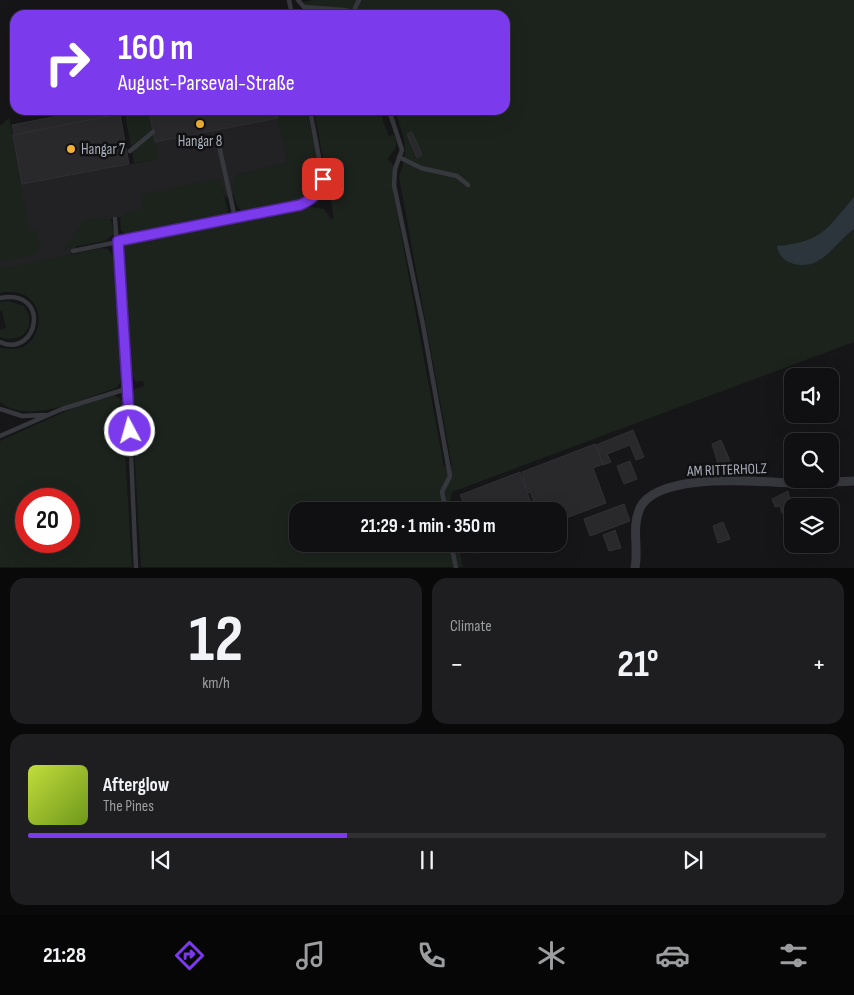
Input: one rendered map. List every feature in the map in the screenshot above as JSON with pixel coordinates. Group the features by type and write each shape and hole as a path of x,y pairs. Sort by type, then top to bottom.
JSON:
{"street":[{"name":"AM RITTERHOLZ","path":"635,568 635,522 641,506 648,497 658,491 686,484 729,481 794,483 854,481"}],"lane":[{"path":"298,0 304,7 344,10"},
{"path":"73,251 300,205 314,199 321,188 323,179 311,115"},
{"path":"392,115 402,150 395,169 394,185 450,476 449,482 442,492 444,502"},
{"path":"130,151 153,132"},
{"path":"218,141 235,218"},
{"path":"399,157 421,168 457,176 468,185"},
{"path":"115,219 118,241 136,568"},
{"path":"0,298 10,296 23,299 32,309 35,321 34,328 24,340 10,345 0,342"},
{"path":"0,436 49,415 126,389"},
{"path":"0,408 22,416 49,415"},
{"path":"453,552 456,568"}],"shaded area":[{"path":"312,0 854,0 854,342 452,492 450,502 289,502 289,552 460,552 463,567 141,567 131,397 135,389 144,386 143,381 136,382 130,374 124,248 127,244 135,242 311,207 324,209 331,219 334,218 315,115 381,115 389,136 394,135 396,139 395,148 388,159 393,165 393,191 444,467 452,466 399,177 405,150 397,115 510,115 510,10 305,10 300,4"},
{"path":"125,115 150,115 153,130 131,147"},
{"path":"277,115 308,115 317,156 318,171 315,182 309,191 301,198 278,207 244,212 240,210 234,195 233,184 235,175 287,163"},
{"path":"9,118 23,184 158,159 153,142 278,118 287,163 235,175 233,186 235,195 225,197 220,179 146,212 95,222 50,281 0,291 0,126"},
{"path":"9,118 29,230 36,230 40,245 35,254 0,262 0,126"},
{"path":"154,134 154,146 157,146 159,159 134,163 132,151"},
{"path":"220,178 228,212 223,217 133,236 128,236 121,230 120,219 123,214 143,208 140,194"},
{"path":"854,197 854,229 819,261 801,265 788,262 782,257 777,246 804,241 822,232 830,226"},
{"path":"104,217 111,220 114,234 105,241 63,249 84,220"},
{"path":"102,248 108,249 114,257 122,380 116,388 57,408 41,411 12,409 0,402 0,347 16,349 28,344 35,334 39,322 37,309 30,299 18,293 0,293 0,269"},
{"path":"8,301 24,306 28,313 29,327 21,336 8,339 0,337 0,330 6,328 2,311 0,311 0,302"},
{"path":"114,395 122,400 132,567 0,567 0,441 73,408"}],"building":[{"path":"63,115 113,115 14,135 12,125"},
{"name":"Hangar 7","path":"120,115 129,164 22,184 13,135"},
{"name":"Hangar 8","path":"150,115 277,115 278,118 155,142"},
{"path":"412,132 422,155 417,158 407,134"},
{"path":"633,430 644,457 636,460 630,445 607,454 611,462 603,465 596,445"},
{"path":"721,440 730,461 718,464 712,444"},
{"path":"595,444 603,464 593,468 606,503 567,518 567,502 534,502 530,492 527,493 522,472"},
{"path":"630,461 637,479 624,484 617,466"},
{"path":"520,472 531,502 463,502 460,495"},
{"path":"788,491 790,498 784,498 784,512 782,513 780,506 775,507 772,499"},
{"path":"624,504 630,521 590,536 584,519"},
{"path":"723,522 730,539 718,543 713,526"},
{"path":"615,530 621,548 609,551 603,535"}],"place":[{"name":"Hangar 8","path":"200,124"},
{"name":"Hangar 7","path":"71,149"}],"route":[{"path":"130,431 118,241 300,205 314,199 321,188 323,179"}]}
